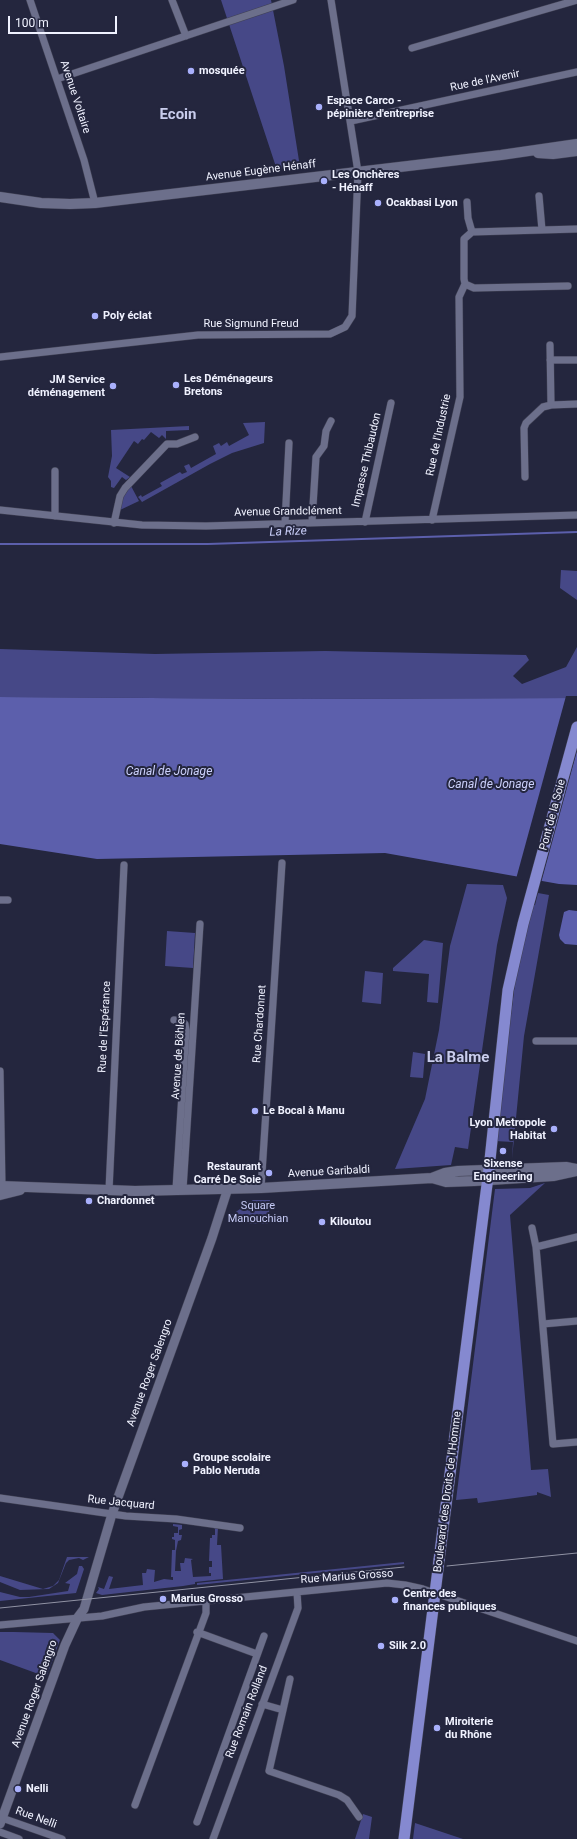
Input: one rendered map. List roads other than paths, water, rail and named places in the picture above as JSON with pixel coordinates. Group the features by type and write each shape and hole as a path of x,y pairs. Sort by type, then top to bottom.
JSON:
{"main road":[{"name":"Avenue Eugène Hénaff","path":"0,197 40,203 95,203 524,152 577,144"},
{"name":"Avenue Eugène Hénaff","path":"524,152 553,154 577,151"},
{"name":"Pont de la Soie","path":"488,1174 508,990 529,903 577,727"},
{"name":"Avenue Garibaldi","path":"228,1188 261,1188 432,1178 446,1182 488,1174 553,1176 577,1170"},
{"name":"Boulevard des Droits de l'Homme","path":"404,1839 488,1174"},
{"path":"1,1189 28,1188 108,1190 228,1188"}],"street":[{"name":"Avenue Voltaire","path":"30,0 84,160 95,203"},
{"path":"172,0 186,36"},
{"path":"57,79 293,0"},
{"name":"Rue Sigmund Freud","path":"0,357 198,335 330,334 345,328 352,316 358,172 331,0"},
{"path":"412,48 577,0"},
{"name":"Rue de l'Avenir","path":"351,121 577,72"},
{"path":"539,196 542,230"},
{"path":"467,202 468,218 472,232"},
{"path":"568,286 474,288 466,284 464,279 464,239 472,232 577,229"},
{"name":"Rue de l'Industrie","path":"432,520 460,398 459,297 466,284"},
{"path":"550,345 550,404"},
{"path":"550,360 577,360"},
{"name":"Impasse Thibaudon","path":"365,522 391,403"},
{"path":"525,477 524,428 526,423 543,407 550,404 577,404"},
{"path":"312,522 316,457 324,446 326,431 331,421"},
{"path":"114,523 120,496 125,488 167,444 177,444 195,436"},
{"path":"284,523 289,442"},
{"path":"55,471 55,516"},
{"name":"Avenue Grandclément","path":"0,510 114,523 206,526 577,515"},
{"name":"Rue Chardonnet","path":"261,1188 282,863"},
{"name":"Rue de l'Espérance","path":"108,1190 124,865"},
{"name":"Avenue de Böhlen","path":"180,1189 200,924"},
{"path":"174,1020 182,1021 185,1024 186,1030 180,1189"},
{"path":"536,1041 577,1041"},
{"path":"0,1071 1,1189"},
{"name":"Avenue Roger Salengro","path":"1,1822 65,1646 78,1618 86,1586 95,1566 112,1514 208,1250 228,1188"},
{"path":"532,1228 536,1247 553,1444 577,1442"},
{"path":"536,1247 577,1237"},
{"path":"543,1324 577,1321"},
{"name":"Rue Jacquard","path":"0,1498 112,1514 176,1518 240,1528"},
{"name":"Rue Marius Grosso","path":"0,1625 102,1616 144,1607 387,1584 405,1585 435,1593 577,1641"},
{"name":"Rue Romain Rolland","path":"213,1839 298,1608 297,1592"},
{"path":"135,1805 206,1613 206,1601"},
{"path":"198,1632 257,1654"},
{"name":"Rue Romain Rolland","path":"197,1822 264,1636"},
{"path":"290,1678 269,1771 340,1795 347,1800 359,1817"},
{"path":"262,1704 283,1710"},
{"name":"Rue Nelli","path":"1,1822 62,1839"},
{"path":"0,1832 19,1839"}],"water":[{"name":"Canal de Jonage","path":"0,697 299,699 577,698 577,885 559,884 385,853 97,859 0,844"},
{"path":"569,910 577,911 577,945 565,944 560,939 559,935 564,912"}],"waterway":[{"name":"La Rize","path":"0,544 208,544 577,532"}],"tram line":[{"path":"447,1566 577,1553"},
{"path":"0,1608 404,1567"}],"place":[{"name":"mosquée","path":"191,71"},
{"name":"Espace Carco - pépinière d'entreprise","path":"319,107"},
{"name":"Les Onchères - Hénaff","path":"324,181"},
{"name":"Ocakbasi Lyon","path":"378,203"},
{"name":"Poly éclat","path":"95,316"},
{"name":"Les Déménageurs Bretons","path":"176,385"},
{"name":"JM Service déménagement","path":"113,386"},
{"name":"Le Bocal à Manu","path":"255,1111"},
{"name":"Lyon Metropole Habitat","path":"554,1129"},
{"name":"Sixense Engineering","path":"503,1151"},
{"name":"Restaurant Carré De Soie","path":"269,1173"},
{"name":"Chardonnet","path":"89,1201"},
{"name":"Kiloutou","path":"322,1222"},
{"name":"Groupe scolaire Pablo Neruda","path":"185,1464"},
{"name":"Marius Grosso","path":"163,1599"},
{"name":"Centre des finances publiques","path":"395,1600"},
{"name":"Silk 2.0","path":"381,1646"},
{"name":"Miroiterie du Rhône","path":"437,1728"},
{"name":"Nelli","path":"18,1789"}],"district":[{"name":"Ecoin","path":"178,115"},
{"name":"La Balme","path":"458,1058"}],"park label":[{"name":"Square Manouchian","path":"258,1212"}]}
